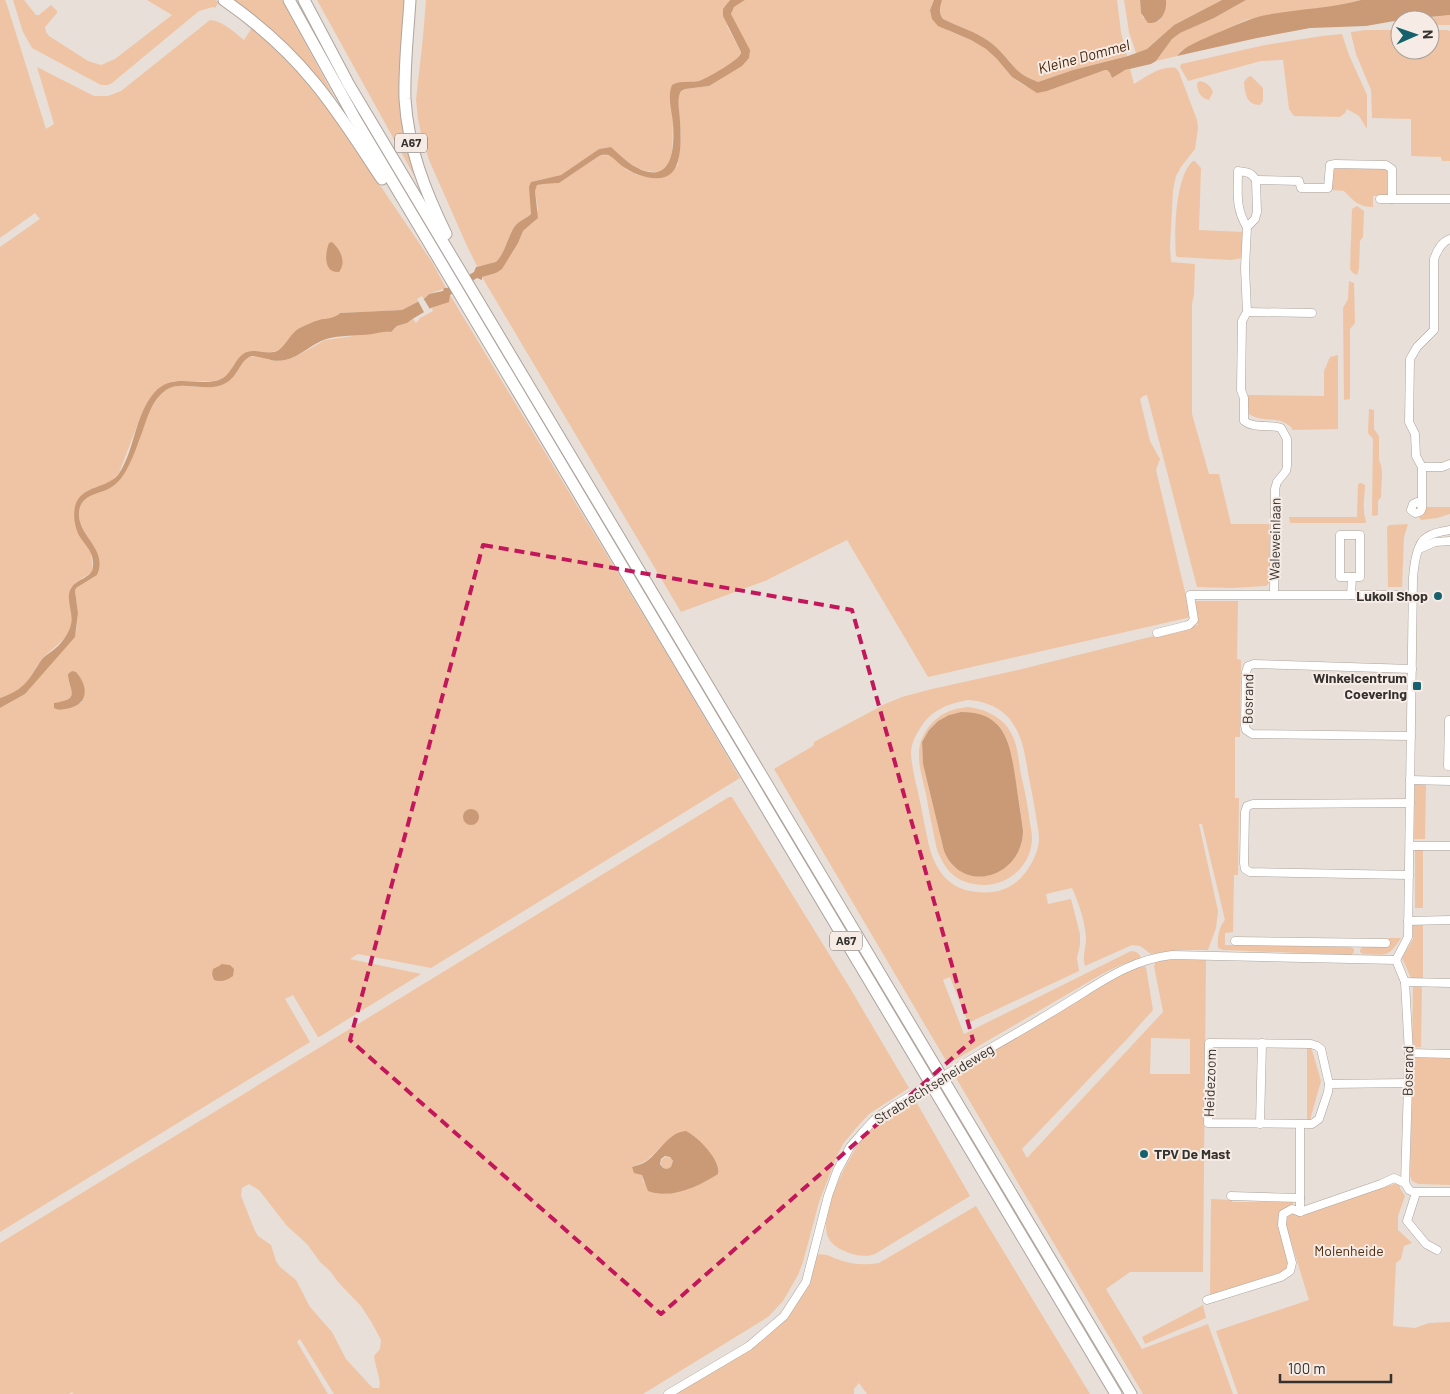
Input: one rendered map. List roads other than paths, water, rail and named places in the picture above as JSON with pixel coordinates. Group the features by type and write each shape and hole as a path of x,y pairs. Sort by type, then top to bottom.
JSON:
{"highway":[{"name":"A67","path":"224,0 252,20 314,82 332,105 387,186 408,208"},
{"name":"A67","path":"289,0 354,117 455,288 1116,1394"},
{"name":"A67","path":"304,0 349,85 1132,1394"},
{"name":"A67","path":"410,0 405,86 406,115 411,141 425,188 466,281"}],"street":[{"name":"Waleweinlaan","path":"1256,180 1299,181 1301,188 1328,188 1330,165 1386,165 1392,169 1392,199"},
{"name":"Waleweinlaan","path":"1247,227 1257,212 1256,180 1252,173 1238,171 1238,207 1241,218 1247,227 1247,312 1242,321 1241,390 1244,398 1244,421 1249,425 1274,425 1282,428 1287,439 1286,471 1275,489 1274,594"},
{"path":"1380,199 1450,199"},
{"path":"1421,505 1422,466 1416,456 1415,434 1409,422 1410,360 1417,347 1434,330 1434,259 1438,249 1446,240 1450,239"},
{"path":"1247,312 1262,314 1312,313"},
{"path":"1422,466 1442,467 1450,464"},
{"path":"1356,943 1356,958 1396,960 1408,937 1415,561 1420,542 1426,537 1450,530"},
{"path":"1340,535 1360,535 1360,577 1352,577 1340,577 1340,535"},
{"path":"1419,549 1435,542 1450,541"},
{"path":"1351,595 1352,577"},
{"path":"1158,633 1189,625 1194,620 1190,594 1413,595"},
{"name":"Bosrand","path":"1411,736 1252,734 1246,730 1245,726 1246,672 1248,666 1254,664 1412,669"},
{"path":"1448,766 1449,720"},
{"path":"1410,780 1450,781"},
{"path":"1409,875 1250,872 1245,869 1244,863 1244,812 1247,806 1253,804 1410,803"},
{"path":"1410,846 1450,846"},
{"path":"1408,920 1450,920"},
{"path":"1234,941 1386,944"},
{"name":"Strabrechtseheideweg","path":"668,1394 749,1346 784,1316 806,1282 828,1196 837,1171 850,1147 863,1132 874,1120 895,1105 1103,980 1149,959 1172,955 1356,958"},
{"name":"Bosrand","path":"1396,960 1405,982 1409,1053 1405,1183"},
{"path":"1405,982 1450,983"},
{"name":"Heidezoom","path":"1209,1043 1262,1043 1310,1044 1321,1049 1329,1084 1319,1119 1312,1124 1300,1125 1208,1123 1209,1043"},
{"path":"1260,1124 1262,1043"},
{"path":"1409,1053 1450,1054"},
{"path":"1329,1084 1408,1083"},
{"path":"1300,1125 1300,1212"},
{"path":"1208,1300 1281,1277 1290,1271 1292,1264 1282,1225 1283,1214 1292,1209 1300,1212 1394,1178 1405,1183 1409,1190 1416,1192 1450,1192"},
{"path":"1416,1192 1407,1221 1426,1244 1438,1250"},
{"path":"1231,1196 1300,1198"}],"place":[{"name":"Lukoil Shop","path":"1438,596"},
{"name":"Winkelcentrum Coevering","path":"1417,686"},
{"name":"TPV De Mast","path":"1144,1154"}],"water label":[{"name":"Kleine Dommel","path":"1084,57"}],"park label":[{"name":"Molenheide","path":"1349,1251"}]}
